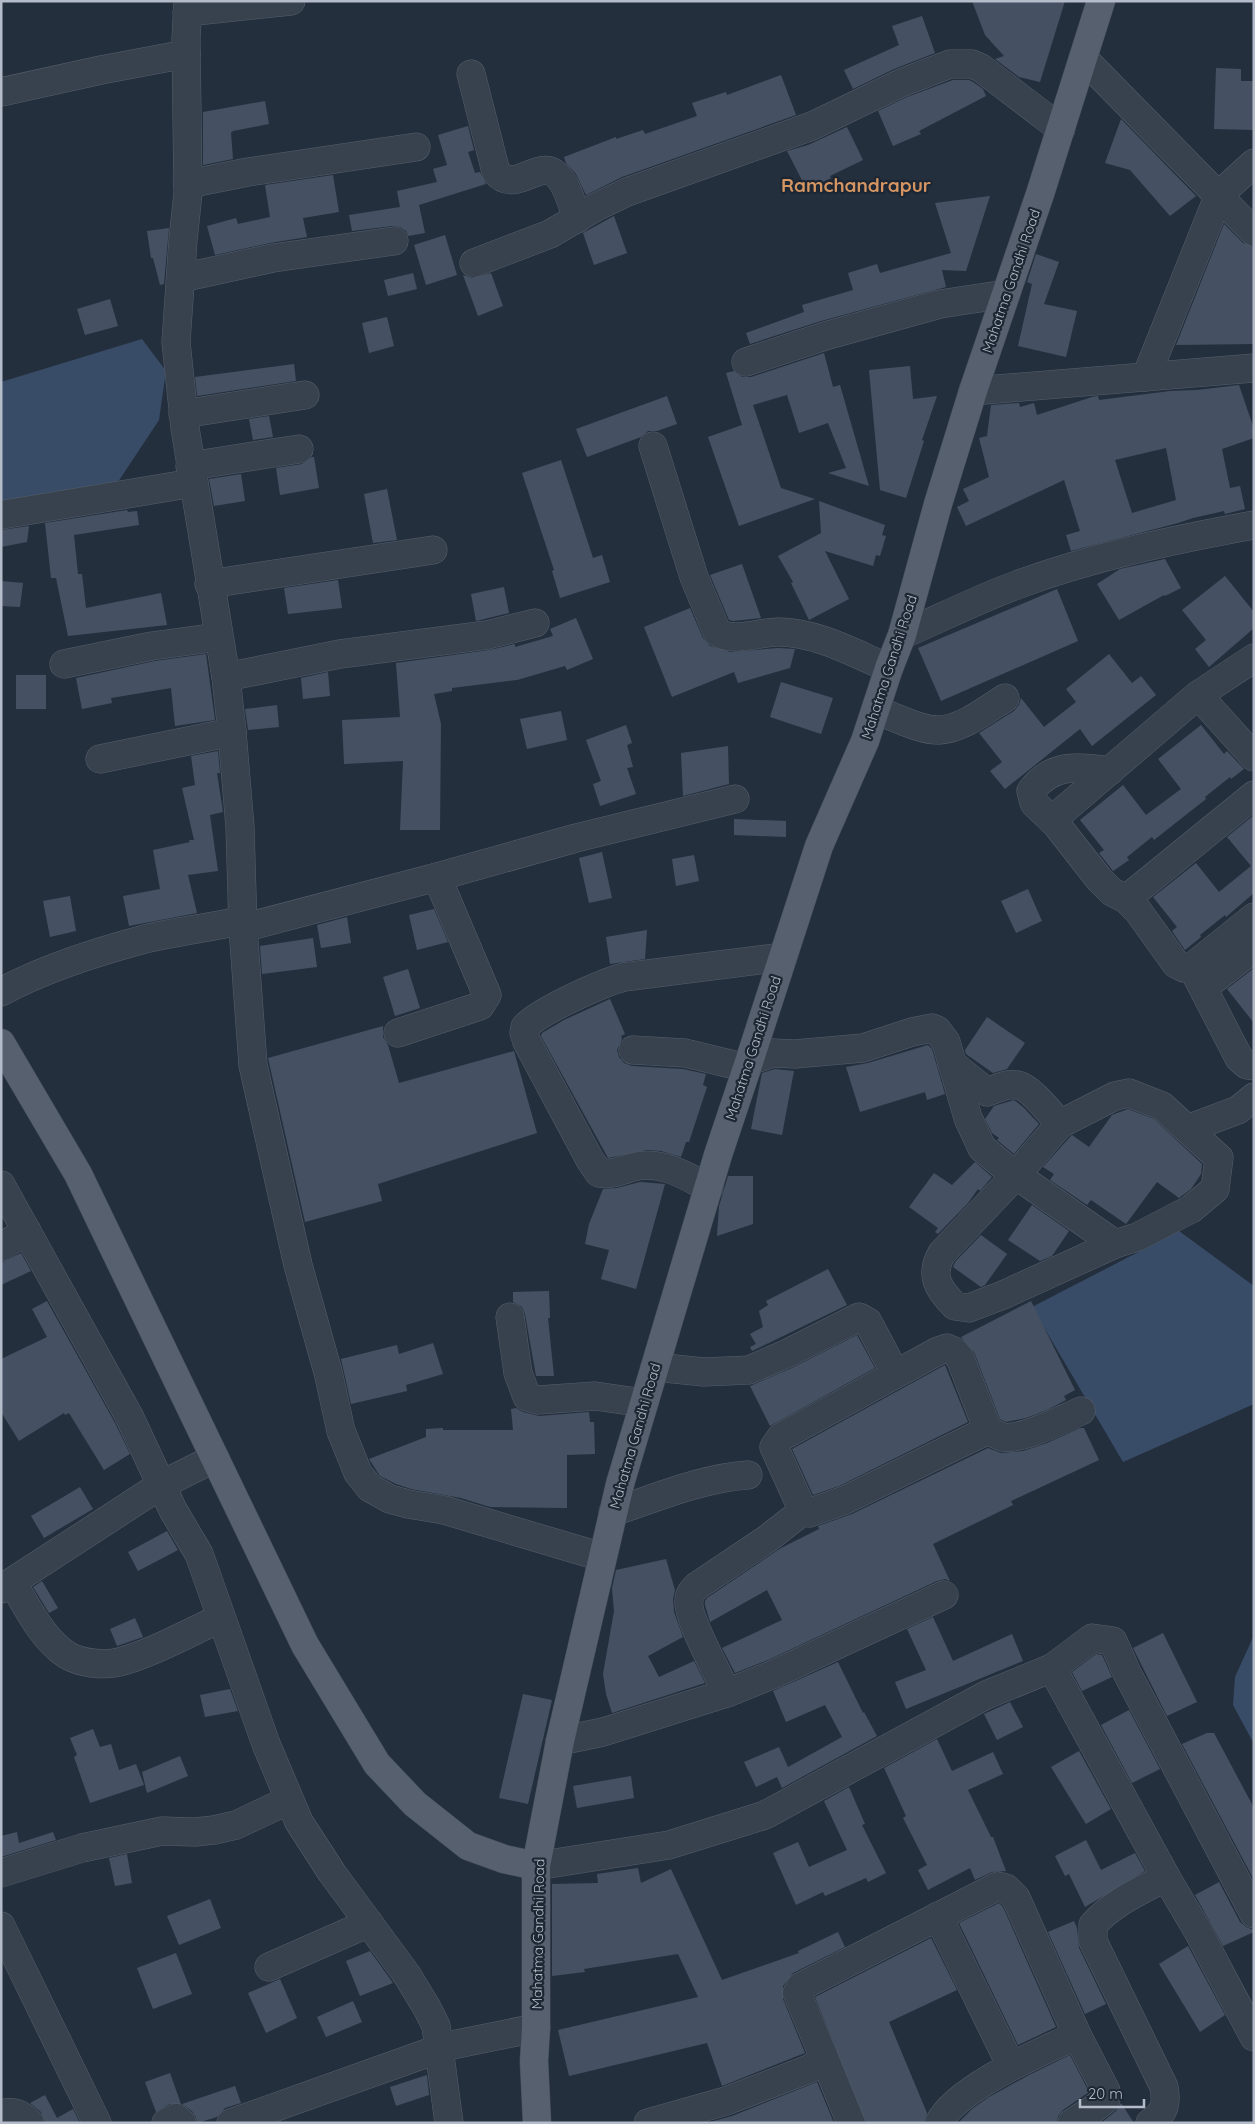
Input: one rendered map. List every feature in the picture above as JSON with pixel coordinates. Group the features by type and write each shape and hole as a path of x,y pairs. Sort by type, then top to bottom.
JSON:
{"main road":[{"name":"Mahatma Gandhi Road","path":"537,2123 534,2061 536,2028 536,1866 560,1742 613,1512 708,1188 748,1064 819,846 865,741 889,668 902,636 938,504 973,390 1061,129 1101,1"},
{"path":"1,1043 78,1174 208,1461 305,1645 377,1764 415,1804 468,1846 504,1859 536,1866"}],"street":[{"path":"290,1 188,7 186,54 188,184 176,342 183,414 209,584 226,677 232,732 240,828 243,924 253,1065 298,1265 328,1372 341,1431 358,1473 370,1488 390,1499 444,1510 602,1556"},
{"path":"1,92 186,54"},
{"path":"1083,58 1254,232"},
{"path":"474,263 550,234 596,207 627,192 812,126 901,83 950,64 972,64 981,68 1061,129"},
{"path":"471,74 496,172 501,179 509,181 546,170 554,172 564,186 577,219"},
{"path":"188,184 248,172 416,146"},
{"path":"1146,377 1219,195 1254,162"},
{"path":"180,278 273,258 394,241"},
{"path":"746,362 825,336 940,304 1006,294"},
{"path":"973,390 1254,368"},
{"path":"183,414 306,395"},
{"path":"653,446 694,577 717,632 726,637 778,632 808,637 830,643 889,668"},
{"path":"1,515 299,450"},
{"path":"902,636 1012,586 1066,568 1132,550 1254,525"},
{"path":"209,584 433,550"},
{"path":"226,677 340,654 487,635 535,623"},
{"path":"64,664 152,646 218,637"},
{"path":"1052,820 1198,696 1254,658"},
{"path":"1198,696 1254,757"},
{"path":"876,710 922,728 938,730 969,720 1005,698"},
{"path":"100,759 232,732"},
{"path":"1110,771 1079,766 1059,769 1038,782 1031,791 1034,803 1052,820 1099,879 1112,892 1126,900 1138,911 1176,964 1198,977 1239,1058 1247,1065 1254,1066"},
{"path":"1126,900 1254,795"},
{"path":"1,992 21,981 129,944 279,917 438,878 576,838 735,799"},
{"path":"398,1033 480,1006 487,995 438,878"},
{"path":"1198,977 1254,916"},
{"path":"1198,977 1254,948"},
{"path":"708,1188 671,1168 648,1165 636,1166 606,1174 599,1173 527,1042 524,1033 525,1027 529,1022 607,982 624,978 783,957"},
{"path":"634,1050 685,1053 748,1064 773,1053 795,1054 863,1048 912,1032 932,1028 942,1034 968,1118 982,1148 1016,1175 1115,1244"},
{"path":"952,1064 987,1092 1002,1086 1019,1085 1026,1089 1060,1124"},
{"path":"1130,1093 1162,1106 1187,1129 1218,1158 1215,1189 1191,1210 1137,1237 1115,1244 1003,1295 968,1308 955,1306 940,1288 936,1276 936,1264 942,1253 1016,1175 1060,1124 1115,1096 1130,1093"},
{"path":"1187,1129 1238,1110 1254,1097"},
{"path":"1,1185 165,1483 172,1510 199,1554 266,1744 289,1800 308,1839 407,1975 436,2026 443,2047 449,2123"},
{"path":"1,1246 27,1231"},
{"path":"510,1317 518,1373 527,1397 538,1400 595,1396 644,1403"},
{"path":"655,1367 704,1372 749,1370 788,1353 859,1317 868,1322 887,1358"},
{"path":"988,1430 845,1500 809,1513 803,1511 774,1447 781,1437 938,1351 947,1348 954,1351 960,1358 988,1430 1002,1437 1022,1435 1080,1411"},
{"path":"208,1461 165,1483 7,1585 54,1644 68,1656 85,1662 118,1663 221,1618"},
{"path":"613,1512 689,1487 734,1476 748,1475"},
{"path":"727,1693 693,1621 688,1601 690,1594 696,1586 766,1539 803,1511"},
{"path":"560,1742 603,1732 727,1693 774,1674 944,1595"},
{"path":"536,1866 669,1846 765,1815 986,1695 1052,1668 1092,1638 1113,1641 1127,1673 1254,1914"},
{"path":"1052,1668 1166,1877 1199,1933 1254,2037"},
{"path":"1,1874 82,1848 162,1831 195,1832 229,1826 289,1800"},
{"path":"1150,2123 1163,2111 1167,2102 1164,2087 1093,1941 1093,1925 1102,1915 1117,1904 1166,1877"},
{"path":"851,2123 797,1993 800,1987 998,1886 1006,1888 1016,1898 1077,2035 1106,2090 1106,2099 1072,2123"},
{"path":"938,1916 1011,2066"},
{"path":"269,1967 369,1923"},
{"path":"1,1926 97,2123"},
{"path":"231,2123 443,2047 479,2038 536,2028"},
{"path":"939,2123 945,2112 954,2103 1011,2066 1077,2035"},
{"path":"648,2123 726,2101 809,2069 819,2063 823,2055"},
{"path":"1,2114 11,2111 22,2115 30,2123"},
{"path":"166,2123 176,2118 182,2123"}],"water":[{"path":"142,339 166,371 159,420 112,491 1,504 1,382"},
{"path":"1179,1231 1254,1286 1254,1404 1123,1462 1032,1307"},
{"path":"1254,1635 1254,1744 1233,1705 1235,1677"}],"building":[{"path":"972,1 1065,1 1040,82 1019,77 995,59 1004,56 985,35"},
{"path":"922,16 935,53 894,69 853,89 844,70 899,45 892,26"},
{"path":"1216,68 1241,69 1241,81 1254,81 1254,130 1214,129"},
{"path":"781,75 796,115 622,177 586,195 576,174 566,163 564,157 616,137 616,139 643,130 645,134 697,116 692,103 726,92 727,95"},
{"path":"953,80 969,80 983,89 986,96 919,131 921,134 893,146 878,111 907,97"},
{"path":"265,101 269,124 233,131 231,133 233,159 203,165 203,112"},
{"path":"1121,119 1196,196 1170,216 1130,170 1105,163"},
{"path":"468,126 474,150 468,152 475,173 480,172 486,184 419,205 425,233 408,236 406,231 400,227 392,226 352,231 349,215 400,207 397,191 437,182 433,169 447,165 438,135"},
{"path":"847,127 863,160 807,190 787,151 808,145"},
{"path":"333,175 339,212 303,218 307,237 215,255 207,226 236,218 238,224 270,217 265,185"},
{"path":"990,196 966,271 942,270 946,287 821,321 750,344 746,333 804,312 802,305 853,290 848,273 877,264 880,273 951,253 935,203"},
{"path":"614,216 627,253 594,265 583,233"},
{"path":"1224,224 1243,243 1254,247 1254,344 1176,345"},
{"path":"169,228 164,284 160,285 153,258 151,258 147,231"},
{"path":"445,235 457,275 426,285 414,245"},
{"path":"1036,254 1059,262 1044,304 1077,311 1066,357 1018,346 1032,284 1027,282"},
{"path":"413,273 417,289 388,296 384,280"},
{"path":"491,273 503,306 478,316 463,275 472,278"},
{"path":"110,299 118,326 85,335 77,309"},
{"path":"387,317 394,346 369,353 362,323"},
{"path":"824,353 833,387 840,385 869,486 828,473 846,468 828,423 799,433 787,395 753,405 781,488 815,499 739,526 708,437 742,425 726,373 734,371 742,377 751,377"},
{"path":"294,364 296,381 197,396 195,377"},
{"path":"910,366 913,399 937,396 922,440 924,441 906,498 880,490 869,370"},
{"path":"1239,385 1254,429 1254,438 1222,449 1230,488 1240,486 1245,509 1225,514 1224,511 1193,518 1071,551 1066,535 1080,531 1064,480 966,526 957,507 969,501 963,489 989,477 979,438 987,436 991,405 1019,403 1020,407 1034,403 1037,415 1098,396 1099,400 1170,391","holes":["1166,448 1176,500 1132,513 1115,460"]},
{"path":"667,396 677,424 657,431 648,431 641,437 587,457 576,429"},
{"path":"269,416 273,437 253,440 249,419"},
{"path":"314,457 319,488 280,495 276,468 302,464"},
{"path":"561,460 593,558 602,555 610,582 560,598 552,571 554,570 522,473"},
{"path":"241,474 245,501 214,506 209,479"},
{"path":"387,489 397,540 373,543 364,494"},
{"path":"819,501 885,525 882,535 886,536 880,556 876,555 873,566 825,551 849,599 809,620 791,583 793,582 778,556 821,533"},
{"path":"127,510 128,512 137,511 139,525 74,535 78,574 82,574 86,608 161,593 167,625 68,636 56,578 51,578 45,523"},
{"path":"29,526 27,542 1,547 1,530"},
{"path":"1165,559 1181,588 1164,595 1119,620 1097,584 1120,569"},
{"path":"742,564 761,618 733,621 729,620 710,575"},
{"path":"1225,576 1254,612 1254,628 1209,667 1195,649 1206,640 1182,610"},
{"path":"338,580 342,608 288,614 284,588"},
{"path":"1,581 23,583 20,607 1,606"},
{"path":"504,587 509,613 476,621 471,594"},
{"path":"1057,589 1078,641 941,701 918,648"},
{"path":"690,608 703,638 710,646 730,652 778,648 795,649 790,668 738,683 734,672 672,697 644,627"},
{"path":"576,618 593,659 567,670 565,666 517,680 452,688 452,691 434,694 441,724 440,830 400,830 403,761 344,764 342,720 400,717 396,663 489,650 515,644 515,647 553,636 550,629"},
{"path":"206,654 215,720 175,726 171,688 111,698 112,703 82,709 76,678 155,661"},
{"path":"1109,654 1132,683 1141,676 1156,695 1092,746 1080,729 1005,789 990,771 1002,762 979,733 1014,711 1019,705 1021,698 1044,727 1076,702 1066,689"},
{"path":"328,672 330,696 303,699 301,678"},
{"path":"16,675 46,675 46,709 16,709"},
{"path":"781,682 833,698 821,734 770,717"},
{"path":"277,705 279,727 248,730 245,709"},
{"path":"561,711 567,740 527,749 520,719"},
{"path":"626,725 632,743 627,745 633,767 627,768 636,794 600,806 593,784 601,781 586,740"},
{"path":"1201,725 1224,754 1227,751 1244,769 1231,779 1230,777 1205,797 1206,799 1154,840 1152,837 1127,857 1129,860 1113,871 1099,853 1104,850 1080,820 1123,785 1146,815 1181,789 1158,759"},
{"path":"728,746 729,784 683,796 681,753"},
{"path":"218,751 220,773 217,773 223,812 210,815 218,871 188,875 197,913 129,926 123,896 160,889 153,850 194,840 182,788 195,785 191,756"},
{"path":"1254,815 1254,893 1226,917 1225,915 1200,935 1201,937 1185,950 1172,931 1177,927 1153,897 1196,863 1219,892 1251,866 1227,837"},
{"path":"734,819 786,821 786,837 734,835"},
{"path":"602,852 612,898 589,903 579,858"},
{"path":"694,855 699,881 676,886 672,859"},
{"path":"1028,889 1042,921 1016,933 1001,901"},
{"path":"70,896 76,931 50,937 43,901"},
{"path":"434,909 448,942 417,950 409,915"},
{"path":"347,917 351,943 321,948 317,925"},
{"path":"647,930 645,959 610,964 606,937"},
{"path":"313,938 317,967 262,974 260,946"},
{"path":"1254,968 1254,1023 1227,989"},
{"path":"408,969 420,1008 395,1016 383,977"},
{"path":"610,999 625,1034 621,1036 622,1039 617,1050 619,1057 624,1063 632,1066 683,1069 706,1074 703,1085 707,1087 689,1142 686,1142 681,1157 661,1151 647,1150 608,1158 541,1036 542,1033 564,1020"},
{"path":"987,1017 1025,1043 1007,1069 993,1073 966,1054 965,1050"},
{"path":"383,1026 383,1037 388,1045 399,1083 514,1051 537,1133 378,1184 382,1201 305,1222 268,1058"},
{"path":"928,1045 932,1049 945,1094 927,1100 925,1092 860,1112 846,1067 868,1063"},
{"path":"775,1069 794,1071 782,1135 751,1129 762,1073"},
{"path":"1014,1100 1039,1124 1014,1154 997,1140 999,1138 992,1133 985,1119 994,1106"},
{"path":"1128,1109 1154,1119 1202,1164 1201,1174 1191,1189 1179,1198 1157,1182 1126,1224 1091,1200 1087,1205 1050,1180 1054,1174 1043,1167 1072,1135 1089,1147 1112,1115"},
{"path":"975,1162 992,1177 980,1191 978,1189 968,1203 938,1234 935,1232 938,1228 909,1207 934,1173 952,1185"},
{"path":"728,1176 753,1176 753,1224 717,1236 719,1206"},
{"path":"640,1182 665,1184 636,1289 601,1279 609,1250 585,1244 589,1224 603,1189 617,1188"},
{"path":"1032,1205 1069,1231 1052,1256 1040,1261 1008,1240"},
{"path":"981,1235 1007,1254 985,1285 981,1287 953,1267 955,1262"},
{"path":"21,1253 31,1271 1,1285 1,1263"},
{"path":"828,1269 847,1305 752,1351 750,1347 756,1344 750,1334 763,1327 759,1311 768,1305 766,1301"},
{"path":"549,1291 550,1318 548,1318 554,1376 536,1376 525,1314 522,1307 513,1302 513,1292"},
{"path":"47,1301 115,1423 130,1454 104,1470 69,1413 65,1415 64,1413 19,1441 1,1412 1,1359 47,1337 32,1309"},
{"path":"1031,1301 1075,1390 1064,1396 1066,1400 1047,1410 1026,1418 1006,1422 1000,1419 974,1352 961,1337"},
{"path":"857,1335 875,1368 770,1426 750,1386 794,1367"},
{"path":"433,1343 443,1374 406,1385 407,1391 351,1404 341,1359 397,1345 399,1354"},
{"path":"945,1365 968,1422 839,1486 813,1495 792,1449"},
{"path":"516,1408 539,1416 589,1412 590,1422 594,1422 595,1454 567,1455 567,1508 490,1507 461,1498 411,1489 380,1476 369,1459 426,1437 426,1429 513,1430 511,1409"},
{"path":"1080,1428 1084,1428 1099,1460 1011,1501 1013,1505 933,1544 950,1581 945,1579 937,1581 768,1660 735,1673 722,1648 782,1620 767,1590 710,1622 705,1605 707,1598 781,1548 819,1529 818,1526 852,1514 988,1448 1001,1453 1023,1451 1047,1443"},
{"path":"80,1487 93,1509 44,1538 31,1516"},
{"path":"167,1531 178,1550 138,1571 128,1552"},
{"path":"666,1559 675,1590 673,1599 674,1612 683,1637 648,1656 659,1677 694,1661 705,1683 612,1713 606,1694 603,1674 614,1611 612,1588 616,1570"},
{"path":"42,1581 58,1608 49,1613 33,1587"},
{"path":"933,1617 953,1661 1012,1634 1023,1661 906,1709 895,1682 926,1670 907,1629"},
{"path":"135,1618 143,1637 117,1646 110,1629"},
{"path":"1163,1633 1197,1702 1167,1716 1133,1648"},
{"path":"1096,1654 1102,1655 1112,1677 1082,1691 1072,1672"},
{"path":"838,1662 863,1713 877,1736 782,1788 777,1777 756,1787 744,1762 779,1747 788,1767 842,1737 825,1705 786,1722 773,1691"},
{"path":"230,1689 238,1711 205,1717 200,1695"},
{"path":"523,1694 552,1700 528,1804 499,1798"},
{"path":"1010,1702 1023,1727 997,1740 984,1714"},
{"path":"1129,1710 1160,1769 1132,1783 1101,1725"},
{"path":"93,1729 100,1747 111,1744 119,1770 136,1764 144,1785 90,1803 74,1757 77,1755 70,1738"},
{"path":"1207,1733 1214,1733 1254,1808 1254,1880 1182,1744"},
{"path":"937,1739 952,1771 993,1752 1003,1774 968,1790 991,1837 993,1837 1006,1871 992,1872 975,1880 970,1868 928,1890 918,1870 927,1865 903,1818 906,1816 884,1768"},
{"path":"1079,1751 1111,1809 1086,1824 1051,1767"},
{"path":"180,1756 188,1776 147,1793 142,1772"},
{"path":"631,1776 634,1798 577,1808 573,1786"},
{"path":"849,1787 865,1824 862,1825 886,1873 868,1882 866,1878 825,1896 823,1892 796,1905 773,1853 798,1842 809,1867 847,1850 824,1801"},
{"path":"17,1832 19,1843 53,1832 56,1840 1,1857 1,1836"},
{"path":"1086,1840 1101,1870 1135,1853 1145,1871 1085,1907 1069,1874 1065,1876 1055,1856"},
{"path":"127,1854 132,1883 115,1886 109,1858"},
{"path":"638,1868 641,1883 671,1869 722,1980 799,1953 798,1951 838,1932 845,1947 793,1973 783,1986 783,1999 805,2053 722,2086 707,2043 569,2076 558,2030 698,1997 678,1954 584,1969 585,1972 552,1976 552,1884 598,1883 597,1874"},
{"path":"1219,1882 1240,1922 1254,1930 1254,1932 1223,1946 1195,1895"},
{"path":"210,1899 221,1928 179,1945 167,1916"},
{"path":"999,1903 1003,1907 1056,2027 1018,2045 959,1923"},
{"path":"1074,1921 1077,1928 1079,1948 1106,2004 1085,2014 1048,1932"},
{"path":"931,1938 957,1990 889,2022 927,2113 924,2123 866,2123 815,1997"},
{"path":"1188,1946 1225,2015 1200,2032 1159,1964"},
{"path":"370,1951 393,1983 360,1996 346,1961"},
{"path":"176,1953 192,1994 153,2009 137,1968"},
{"path":"280,1979 297,2018 266,2033 248,1993"},
{"path":"353,2001 362,2022 326,2037 317,2017"},
{"path":"1070,2055 1089,2092 1063,2110 1058,2116 1057,2123 958,2123 972,2109 989,2097"},
{"path":"170,2073 181,2104 170,2104 156,2112 145,2082"},
{"path":"427,2075 429,2095 396,2106 390,2087"},
{"path":"817,2082 834,2123 706,2123 732,2116"},
{"path":"235,2086 241,2103 225,2108 217,2117 197,2123 192,2111 182,2104"},
{"path":"45,2095 57,2118 73,2109 80,2123 45,2123 41,2112 30,2103"},
{"path":"1121,2103 1134,2123 1101,2123 1116,2111"}],"district":[{"name":"Ramchandrapur","path":"856,185"}]}
